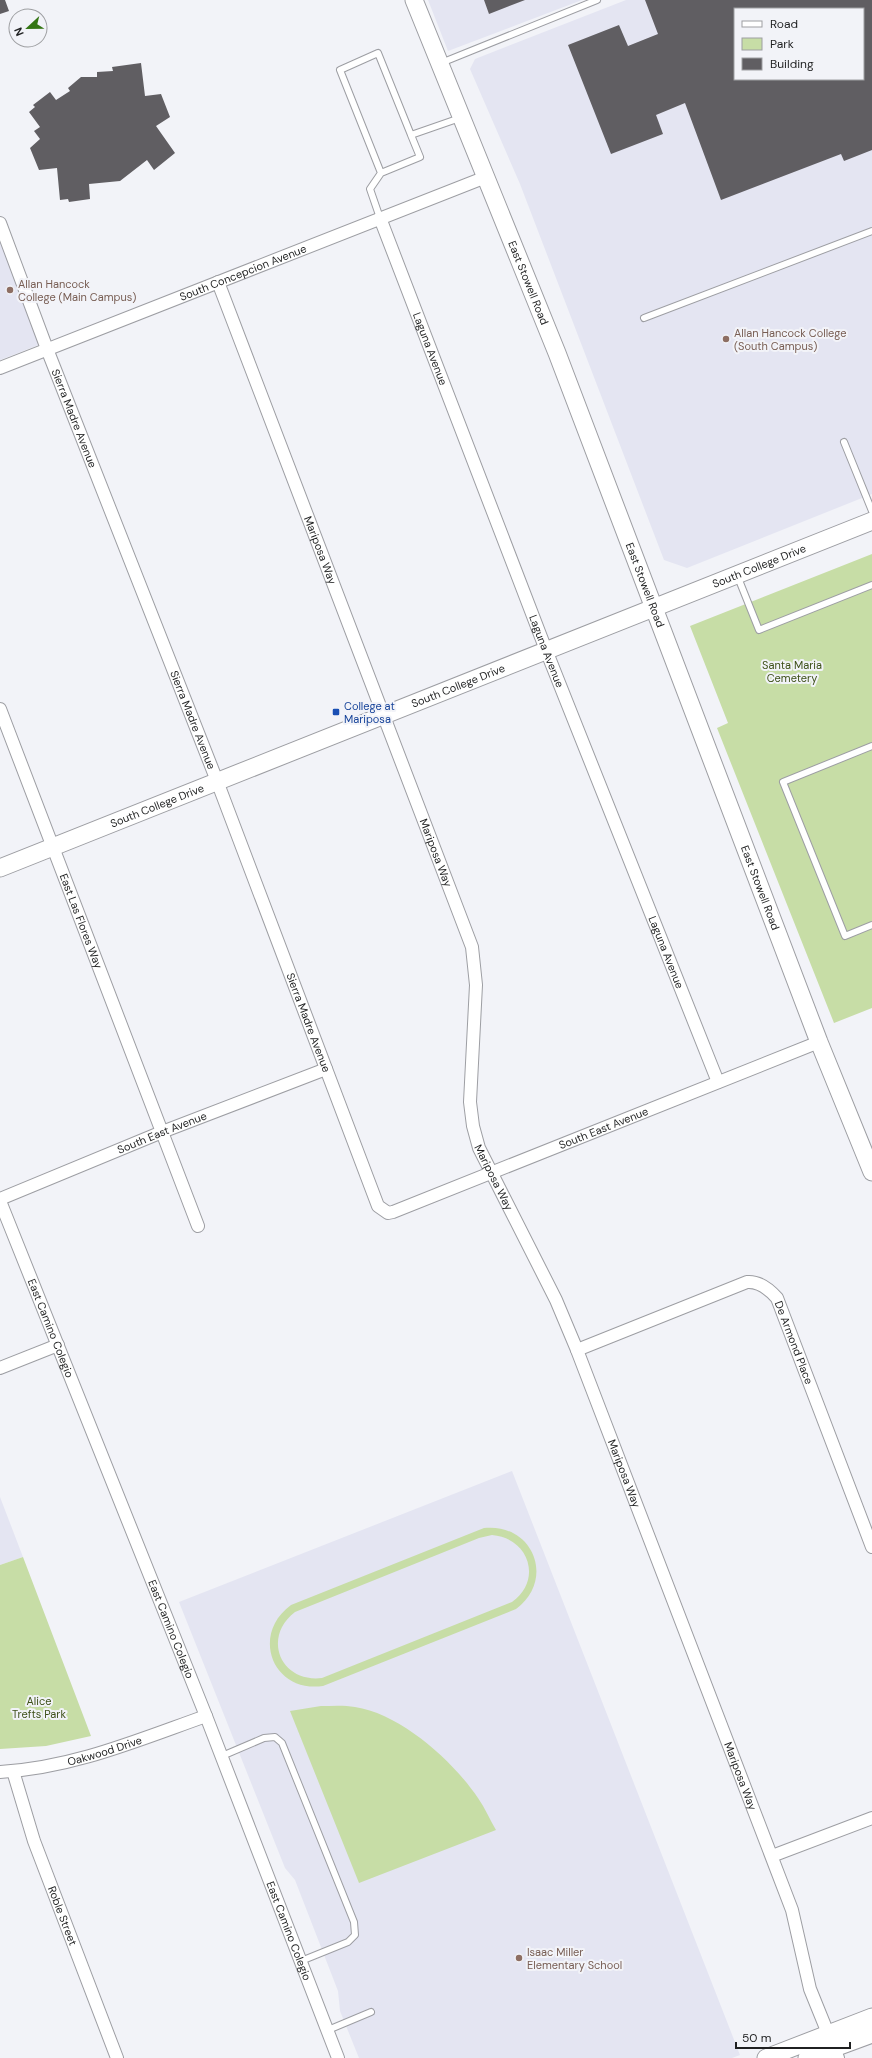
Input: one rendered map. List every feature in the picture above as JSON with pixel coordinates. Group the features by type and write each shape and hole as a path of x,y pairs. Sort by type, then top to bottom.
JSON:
{"main road":[{"name":"East Stowell Road","path":"414,0 557,353 819,1042 872,1172"},
{"name":"South College Drive","path":"0,868 872,521"},
{"path":"766,2058 834,2047 872,2017"},
{"path":"807,2058 872,2034"}],"street":[{"name":"South Concepcion Avenue","path":"0,368 486,177"},
{"name":"Laguna Avenue","path":"380,218 546,650 718,1082"},
{"name":"Sierra Madre Avenue","path":"0,223 47,349 218,781 378,1206 388,1212"},
{"name":"Mariposa Way","path":"218,282 472,947 476,985 470,1102 479,1148 490,1174 534,1254 556,1300 577,1350 792,1910 810,1989 834,2047"},
{"name":"East Las Flores Way","path":"0,709 198,1226"},
{"name":"South East Avenue","path":"388,1212 393,1212 490,1174 819,1042"},
{"name":"South East Avenue","path":"0,1200 162,1132 326,1069"},
{"name":"East Camino Colegio","path":"0,1200 222,1756 338,2058"},
{"name":"De Armond Place","path":"577,1350 747,1282 768,1288 777,1298 872,1546"},
{"path":"0,1368 58,1345"},
{"name":"Oakwood Drive","path":"0,1772 46,1768 91,1757 206,1716"},
{"name":"Roble Street","path":"13,1771 34,1840 117,2058"},
{"path":"772,1856 872,1818"}],"lane":[{"path":"439,64 597,0"},
{"path":"380,218 370,189 381,173 420,157 378,53 340,70 381,173"},
{"path":"411,134 462,118"},
{"path":"644,318 872,231"},
{"path":"844,442 872,511"},
{"path":"737,574 759,630 872,585"},
{"path":"872,746 783,782 846,936 872,926"},
{"path":"222,1756 264,1738 275,1737 282,1743 354,1922 355,1935 348,1942 301,1961"},
{"path":"328,2030 371,2012"}],"shaded area":[{"path":"428,0 582,0 448,51"},
{"name":"Allan Hancock College (South Campus)","path":"626,0 872,0 872,494 687,568 664,560 520,184 470,69 475,59"},
{"name":"Allan Hancock College (Main Campus)","path":"0,236 41,344 0,360"},
{"path":"512,1471 740,2055 732,2058 359,2058 340,2011 338,1991 295,1880 285,1868 179,1602"},
{"path":"0,1497 23,1557 0,1565"}],"green space":[{"name":"Santa Maria Cemetery","path":"872,554 872,1008 834,1023 717,728 728,723 690,626"},
{"path":"484,1528 501,1529 515,1534 526,1544 533,1555 536,1569 535,1583 528,1597 516,1609 323,1686 306,1686 291,1681 280,1671 273,1659 270,1646 272,1631 279,1617 291,1605","holes":["492,1535 505,1538 515,1544 523,1552 528,1561 529,1572 527,1583 522,1593 512,1602 322,1678 307,1678 295,1673 286,1666 280,1656 278,1645 279,1634 285,1622 295,1612 479,1538"]},
{"name":"Alice Trefts Park","path":"23,1557 91,1736 46,1746 0,1749 0,1565"},
{"path":"321,1706 351,1706 372,1711 408,1729 424,1741 455,1769 478,1798 496,1830 359,1883 290,1711"}],"building":[{"path":"0,0 5,0 8,11 0,14"},
{"path":"484,0 525,0 489,14"},
{"path":"645,0 872,0 872,150 844,161 841,154 721,200 685,103 656,115 663,134 611,154 568,45 619,25 628,46 658,34"},
{"path":"141,63 145,96 161,94 170,117 156,126 175,153 154,170 147,160 120,181 89,184 90,199 69,202 68,199 60,200 57,168 39,170 30,148 40,139 34,131 40,127 29,112 35,107 33,105 50,92 56,100 70,91 68,88 81,77 97,77 97,72 113,71 112,67"}],"place":[{"name":"Allan Hancock College (Main Campus)","path":"10,290"},
{"name":"Allan Hancock College (South Campus)","path":"726,339"},
{"name":"College at Mariposa","path":"336,712"},
{"name":"Isaac Miller Elementary School","path":"519,1958"}]}
